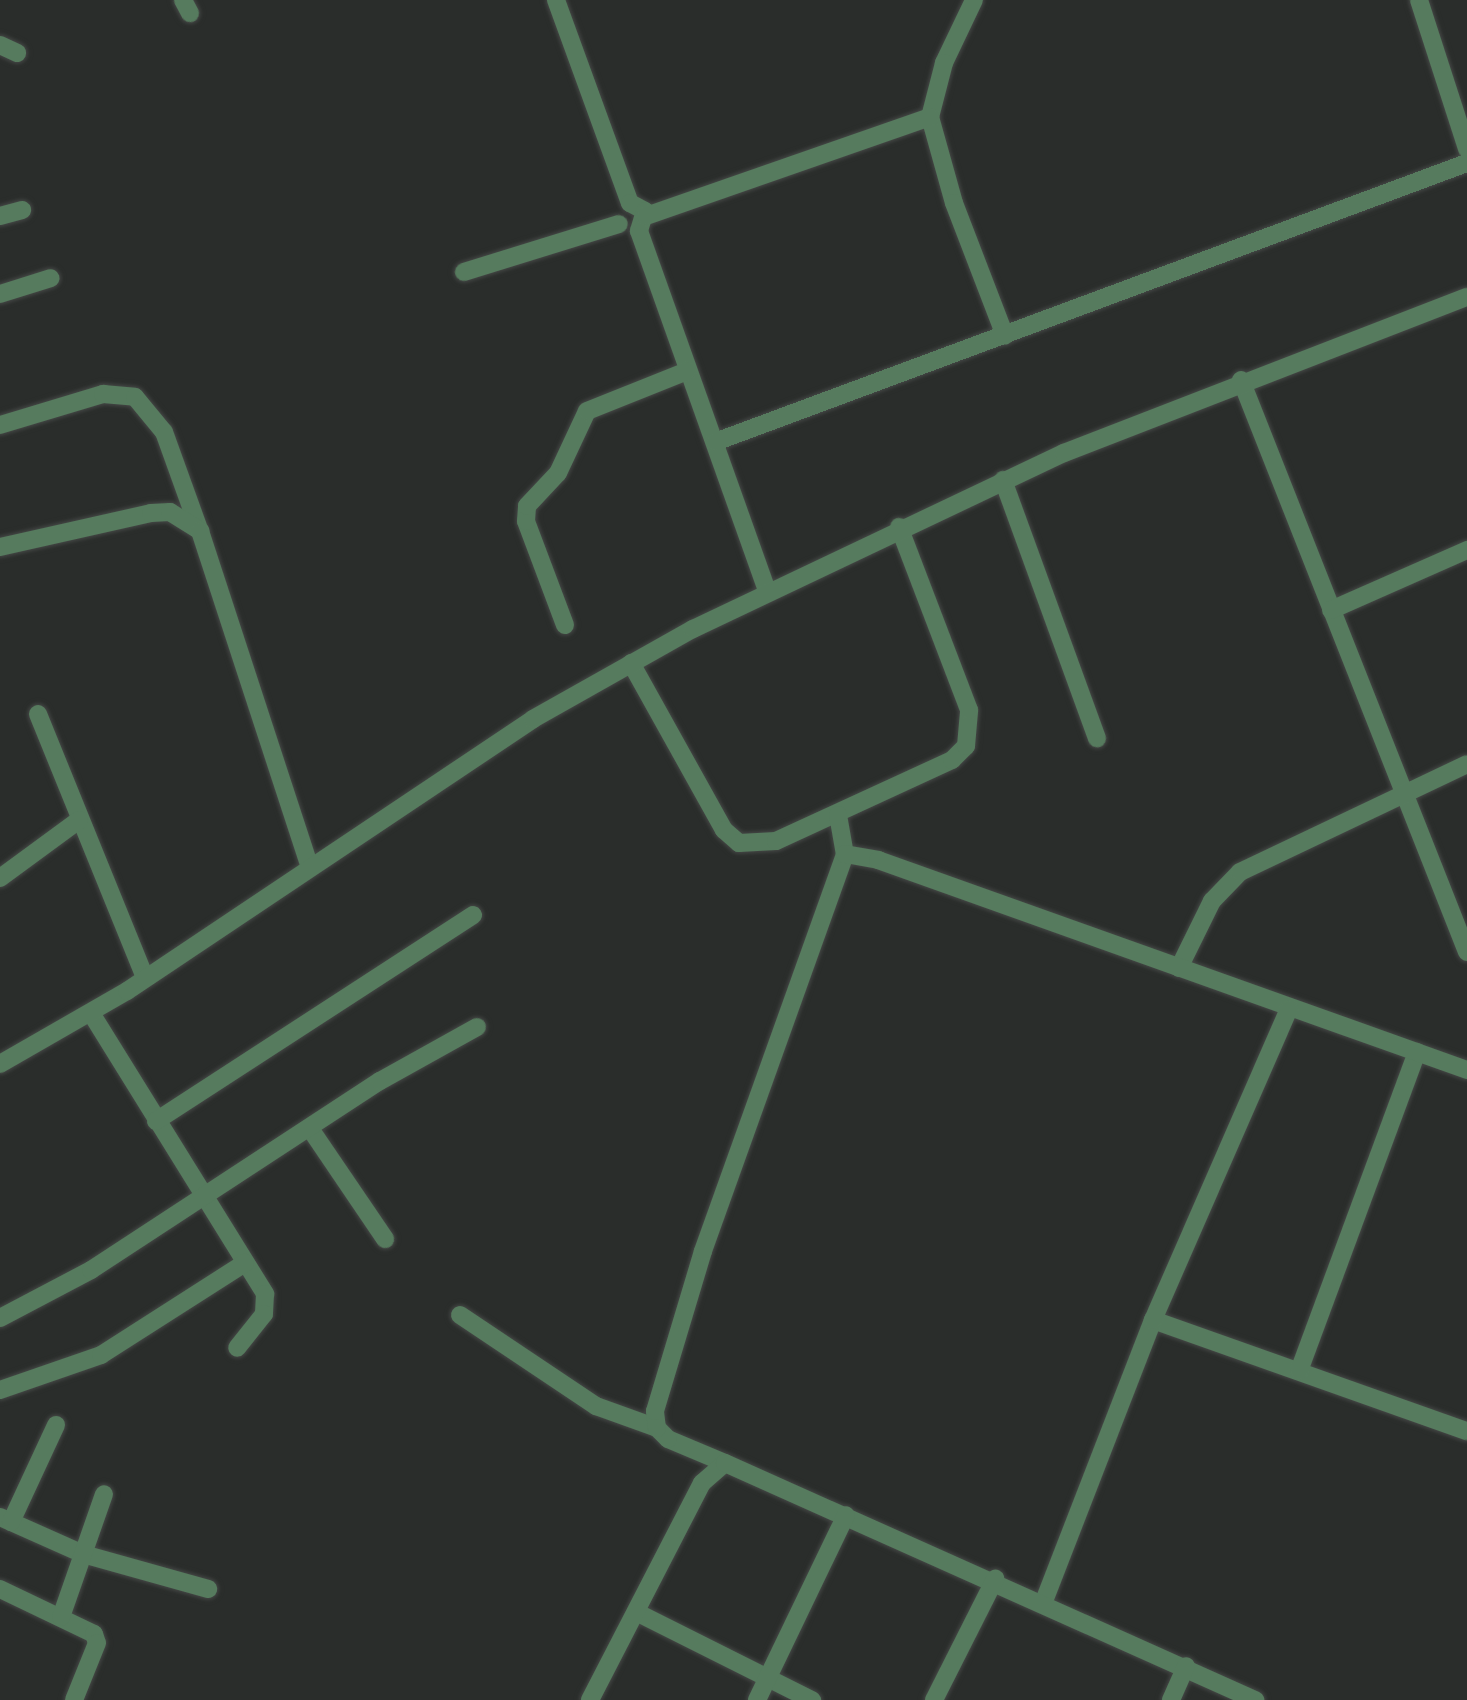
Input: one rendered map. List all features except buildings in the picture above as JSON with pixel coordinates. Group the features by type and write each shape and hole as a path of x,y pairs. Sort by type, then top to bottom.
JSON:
{"street":[{"path":"556,0 630,203 643,223 687,371 767,590"},
{"path":"974,0 940,75 930,117 954,203 1005,336"},
{"path":"1419,0 1467,149"},
{"path":"464,272 619,224 643,223 930,117"},
{"path":"715,442 1467,163"},
{"path":"619,224 620,208 630,203"},
{"path":"0,216 22,210"},
{"path":"0,294 51,278"},
{"path":"0,1064 92,1013 310,866 631,663 767,590 1003,480 1241,380 1467,297"},
{"path":"564,625 526,521 526,506 558,473 587,411 687,371"},
{"path":"1241,380 1467,952"},
{"path":"0,425 102,394 136,397 164,432 310,866"},
{"path":"1003,480 1097,738"},
{"path":"0,547 151,512 186,519 200,531"},
{"path":"631,663 724,830 739,843 776,841 952,760 971,730 969,710 899,527"},
{"path":"1331,610 1467,550"},
{"path":"38,714 145,978"},
{"path":"1179,968 1212,901 1240,872 1467,764"},
{"path":"657,1428 655,1411 703,1251 846,854 838,815"},
{"path":"0,878 79,820"},
{"path":"846,854 878,860 1467,1070"},
{"path":"156,1122 473,915"},
{"path":"1044,1601 1153,1320 1289,1009"},
{"path":"92,1013 245,1263 267,1307 237,1348"},
{"path":"0,1318 91,1270 311,1130 380,1081 477,1028"},
{"path":"1299,1372 1416,1052"},
{"path":"311,1130 386,1240"},
{"path":"0,1390 101,1355 245,1263"},
{"path":"460,1315 596,1406 657,1428 725,1463 996,1579 1255,1700"},
{"path":"1153,1320 1467,1430"},
{"path":"56,1425 6,1520 84,1554 208,1589"},
{"path":"590,1700 702,1483 725,1463"},
{"path":"62,1617 104,1494"},
{"path":"757,1700 846,1515"},
{"path":"934,1700 996,1579"},
{"path":"0,1590 88,1628 97,1643 74,1700"},
{"path":"636,1612 812,1700"},
{"path":"1171,1700 1186,1666"}]}
